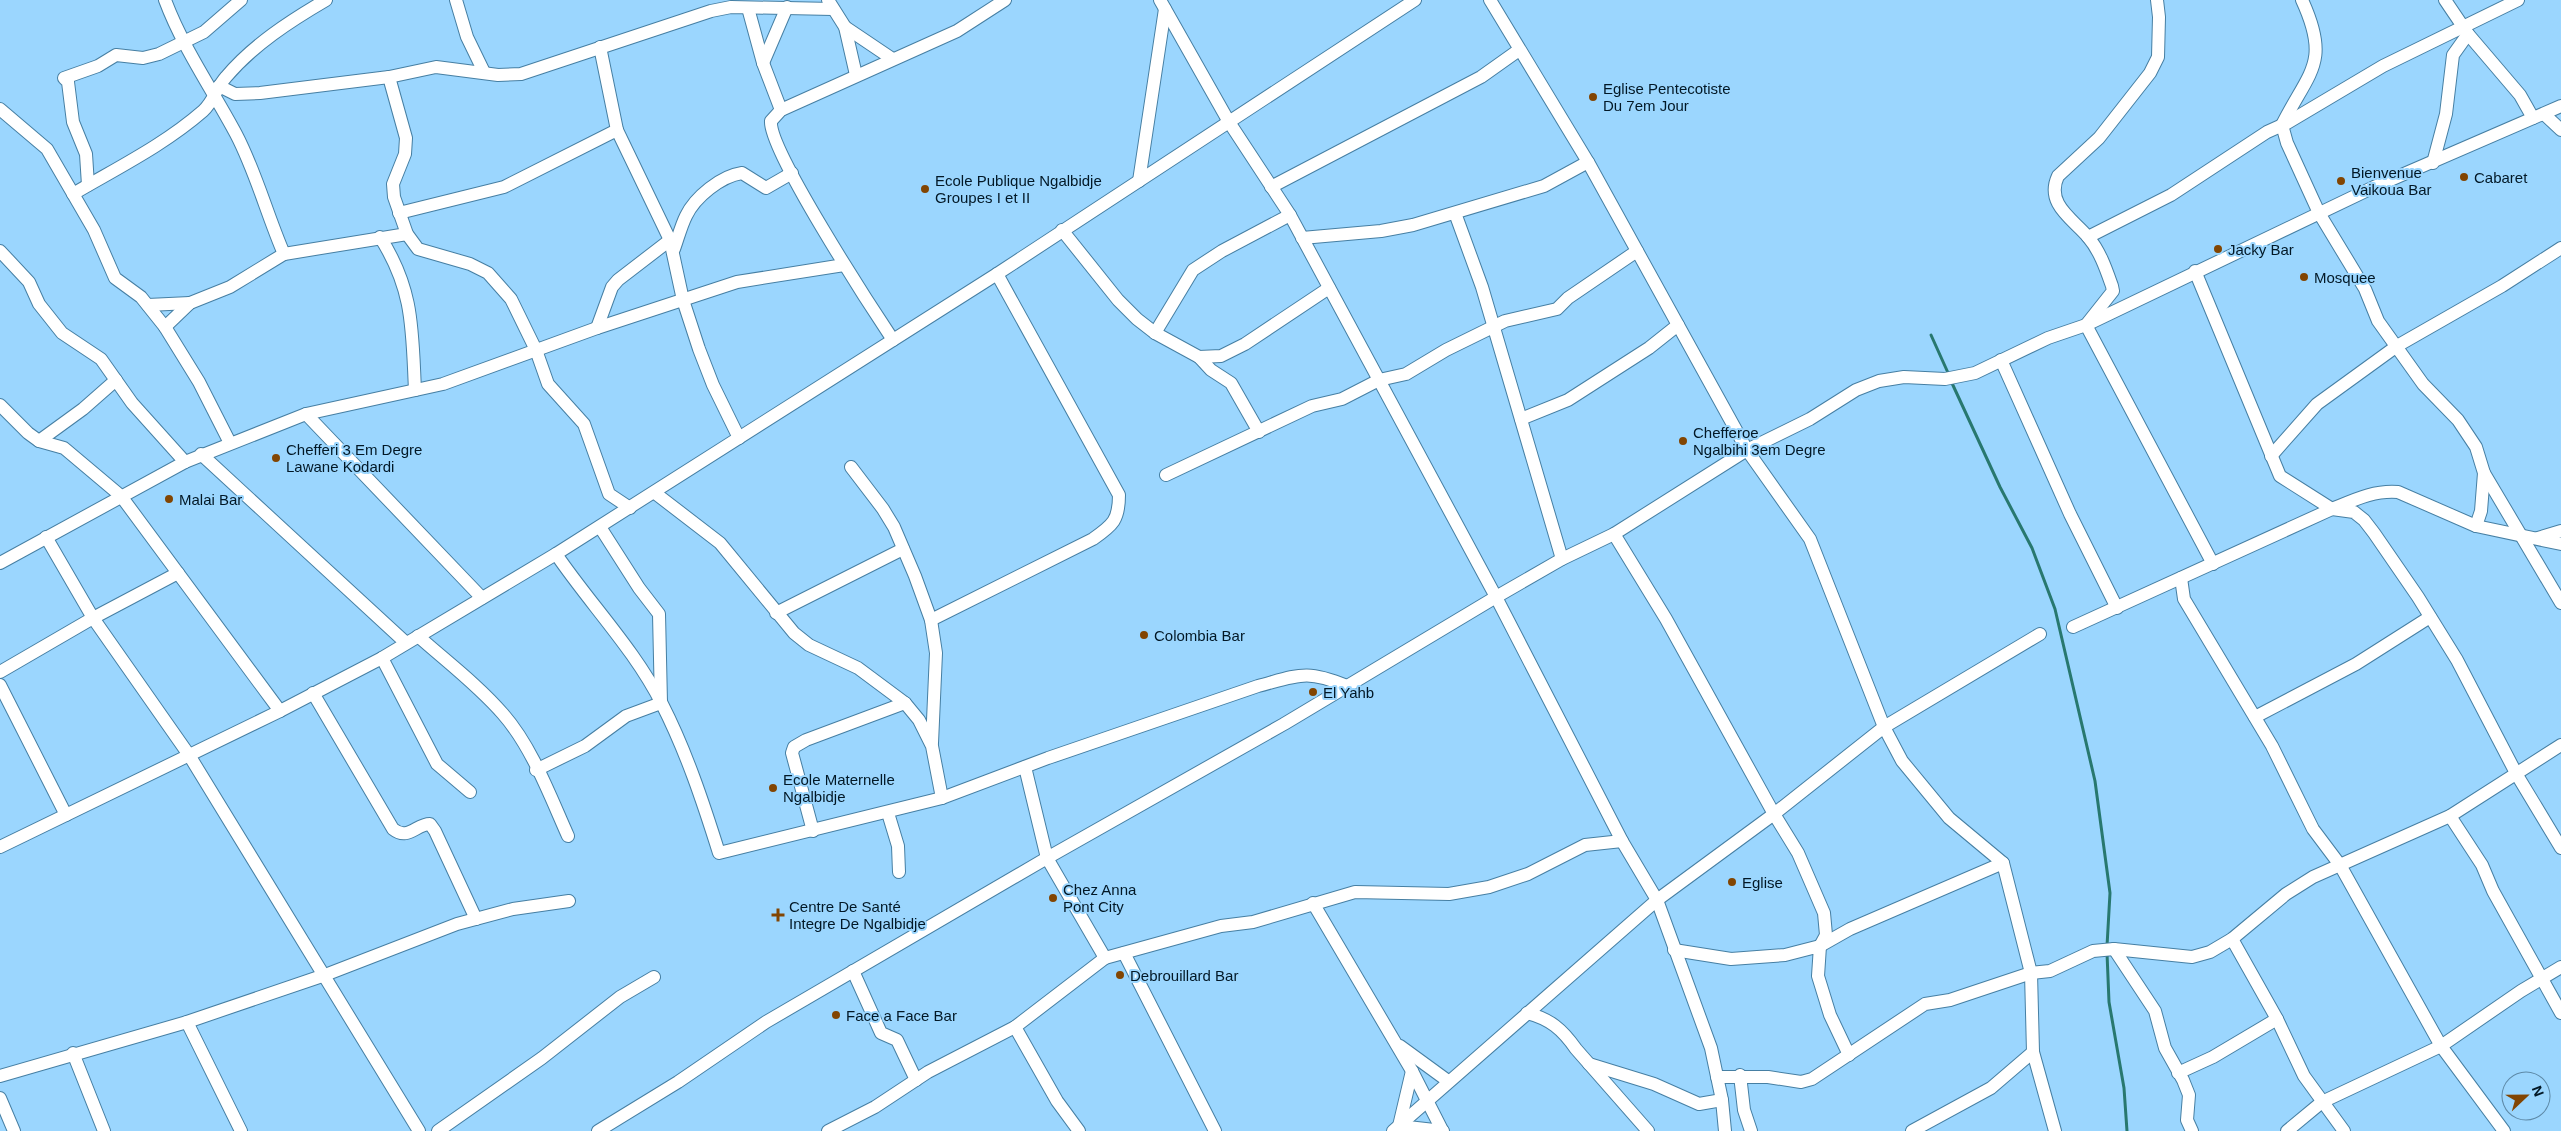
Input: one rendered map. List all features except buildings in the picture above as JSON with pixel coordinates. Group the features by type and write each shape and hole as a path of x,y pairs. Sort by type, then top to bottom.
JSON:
{"street":[{"path":"165,0 183,42 217,92 252,170 284,254"},
{"path":"88,185 86,154 73,122 68,82 64,78 98,66 116,55 143,58 159,54 204,32 241,0"},
{"path":"73,194 160,142 200,113 249,53 294,19 326,0"},
{"path":"456,0 467,37 484,72"},
{"path":"0,847 280,711 382,658 405,642 556,554 655,493 997,274 1228,122 1297,80 1415,0"},
{"path":"1490,0 1588,162 1747,450 1810,539 1884,728 1902,761 1949,818 2003,863 2031,973 2033,1052 2055,1131"},
{"path":"2086,324 2113,291 2101,257 2088,237 2059,207 2054,184 2058,176 2108,128 2150,73 2158,57 2159,17 2157,0"},
{"path":"2302,0 2314,30 2317,46 2313,68 2304,89 2282,125 2287,143 2320,213 2365,289 2378,321 2423,384 2458,420 2476,447 2484,473 2561,603"},
{"path":"2088,237 2171,195 2266,132 2282,125 2383,66 2427,43 2464,30 2518,0"},
{"path":"893,340 844,265 792,173 770,128 771,121 781,110 892,58 957,31 998,2"},
{"path":"2448,2 2464,30 2538,116 2561,130"},
{"path":"217,92 243,95 389,77 436,67 498,75 521,74 703,13 732,7 830,5 845,27 856,76"},
{"path":"1163,5 1228,122 1290,215 1496,596 1622,841 1657,900 1711,1048 1722,1100 1725,1131"},
{"path":"1139,180 1163,5"},
{"path":"763,63 787,7"},
{"path":"748,8 763,63 781,110"},
{"path":"845,27 892,58"},
{"path":"2433,162 2446,114 2453,55 2464,30"},
{"path":"600,47 617,130 672,245 683,300 713,385 740,438"},
{"path":"1271,187 1481,78 1519,50"},
{"path":"389,77 406,138 404,154 393,184 399,212 407,234 418,248 470,264 488,273 511,299 536,350 548,384 584,424 609,494 630,508"},
{"path":"598,1131 678,1082 766,1022 1346,686 1496,596 1562,559 1614,534 1747,450 1810,419 1856,390 1879,381 1904,377 1959,377 1975,373 2086,324 2194,271 2320,213 2561,106"},
{"path":"0,109 47,149 94,230 115,278 148,305 165,327 199,382 230,443"},
{"path":"399,212 504,187 617,130"},
{"path":"1302,238 1381,231 1455,213 1544,186 1588,162"},
{"path":"598,328 612,287 618,280 672,245 694,204 716,185 742,173 766,188 792,173"},
{"path":"1455,213 1482,287 1562,559"},
{"path":"1155,333 1193,270 1222,251 1290,215"},
{"path":"1062,230 1118,300 1155,333 1199,358 1211,370 1231,383 1259,432"},
{"path":"148,305 190,303 230,287 284,254 407,234"},
{"path":"380,237 397,265 412,320 415,390"},
{"path":"2271,456 2317,404 2397,346 2502,286 2561,248"},
{"path":"0,251 29,282 39,304 62,333 101,359 132,403 185,462"},
{"path":"1166,475 1312,406 1342,399 1379,380 1406,374 1446,350 1505,321 1558,309 1568,298 1637,251"},
{"path":"0,563 201,454 306,414 443,384 598,328 745,281 844,265"},
{"path":"2194,271 2280,476 2332,509 2354,512 2364,520 2457,660 2517,775 2561,848"},
{"path":"931,620 1093,539 1109,528 1119,513 1119,496 997,274"},
{"path":"1199,358 1222,356 1246,344 1329,288"},
{"path":"165,327 190,303"},
{"path":"2086,324 2213,564"},
{"path":"1521,418 1568,400 1649,348 1678,325"},
{"path":"1211,370 1222,356"},
{"path":"2001,360 2070,514 2117,608"},
{"path":"40,441 83,409 116,380"},
{"path":"0,405 40,441 64,448 121,496 280,711"},
{"path":"306,414 482,598"},
{"path":"201,454 405,642"},
{"path":"851,467 883,509 903,549 931,620 936,653 932,746 942,798"},
{"path":"2476,526 2481,511 2484,473"},
{"path":"2073,627 2332,509 2369,494 2385,491 2398,492 2476,526 2561,544"},
{"path":"655,493 720,543 794,633 810,645 858,668 905,703 919,720 932,746"},
{"path":"600,527 639,588 659,614 662,703"},
{"path":"2535,539 2561,531"},
{"path":"1614,534 1666,619 1774,814 1798,853 1824,913 1826,936 1820,946 1818,976 1830,1015 1849,1055"},
{"path":"46,537 93,618 189,755 419,1131"},
{"path":"776,613 903,549"},
{"path":"556,554 630,654 662,703 693,774 719,853 888,813 942,798 1258,686 1292,677 1316,675 1346,686"},
{"path":"0,672 93,618 178,573"},
{"path":"2181,578 2184,599 2272,746 2313,829 2340,865 2441,1046 2504,1131"},
{"path":"2255,717 2356,664 2430,617"},
{"path":"1396,1128 1657,900 1774,814 1884,728 2040,634"},
{"path":"418,636 474,684 504,714 524,745 568,836"},
{"path":"382,658 437,764 470,792"},
{"path":"0,685 66,815"},
{"path":"313,693 393,829 404,834 430,824 476,919"},
{"path":"536,770 585,746 626,716 662,703"},
{"path":"813,831 792,753 794,747 806,740 905,703"},
{"path":"1717,1078 1740,1076 1768,1077 1801,1082 1812,1079 1925,1004 1950,1000 2031,973 2050,971 2093,951 2114,949 2192,957 2210,952 2232,939 2286,894 2313,877 2450,816 2517,775 2561,745"},
{"path":"1025,767 1047,858 1105,958"},
{"path":"888,813 898,846 899,872"},
{"path":"2450,816 2482,865 2493,891 2561,1013"},
{"path":"828,1131 875,1107 916,1080 1015,1027 1105,958 1220,926 1253,922 1355,892 1449,894 1470,891 1528,874 1585,845 1622,841"},
{"path":"1674,950 1731,959 1785,955 1820,946 1850,929 2003,863"},
{"path":"0,1076 73,1053 187,1022 325,975 456,924 512,909 569,901"},
{"path":"1312,904 1412,1071 1443,1130 1396,1128"},
{"path":"2232,939 2277,1018 2304,1076 2344,1131"},
{"path":"2114,949 2156,1011 2165,1048 2186,1085 2189,1095 2187,1120 2192,1131"},
{"path":"1124,953 1215,1131"},
{"path":"2287,1131 2322,1102 2441,1046 2521,991 2561,968"},
{"path":"853,971 882,1033 897,1040 916,1080"},
{"path":"438,1131 542,1058 620,997 654,977"},
{"path":"1527,1013 1554,1023 1648,1131"},
{"path":"2178,1072 2213,1057 2277,1018"},
{"path":"187,1022 241,1131"},
{"path":"1015,1027 1057,1101 1079,1131"},
{"path":"1394,1042 1448,1081"},
{"path":"1912,1131 1991,1088 2033,1052"},
{"path":"73,1053 104,1131"},
{"path":"1589,1064 1654,1084 1699,1104 1722,1100"},
{"path":"1396,1128 1412,1071"},
{"path":"1740,1076 1744,1110 1751,1131"},
{"path":"0,1098 14,1131"}],"waterway":[{"path":"1931,335 1949,375"},
{"path":"1951,381 2000,487 2032,548 2055,609 2095,781 2110,893 2107,946"},
{"path":"2107,953 2109,1002 2124,1088 2127,1131"}],"place":[{"name":"Eglise Pentecotiste Du 7em Jour","path":"1593,97"},
{"name":"Cabaret","path":"2464,177"},
{"name":"Bienvenue Vaikoua Bar","path":"2341,181"},
{"name":"Ecole Publique Ngalbidje Groupes I et II","path":"925,189"},
{"name":"Jacky Bar","path":"2218,249"},
{"name":"Mosquee","path":"2304,277"},
{"name":"Chefferoe Ngalbihi 3em Degre","path":"1683,441"},
{"name":"Chefferi 3 Em Degre Lawane Kodardi","path":"276,458"},
{"name":"Malai Bar","path":"169,499"},
{"name":"Colombia Bar","path":"1144,635"},
{"name":"El Yahb","path":"1313,692"},
{"name":"Ecole Maternelle Ngalbidje","path":"773,788"},
{"name":"Eglise","path":"1732,882"},
{"name":"Chez Anna Pont City","path":"1053,898"},
{"name":"Centre De Santé Integre De Ngalbidje","path":"778,915"},
{"name":"Debrouillard Bar","path":"1120,975"},
{"name":"Face a Face Bar","path":"836,1015"}]}
